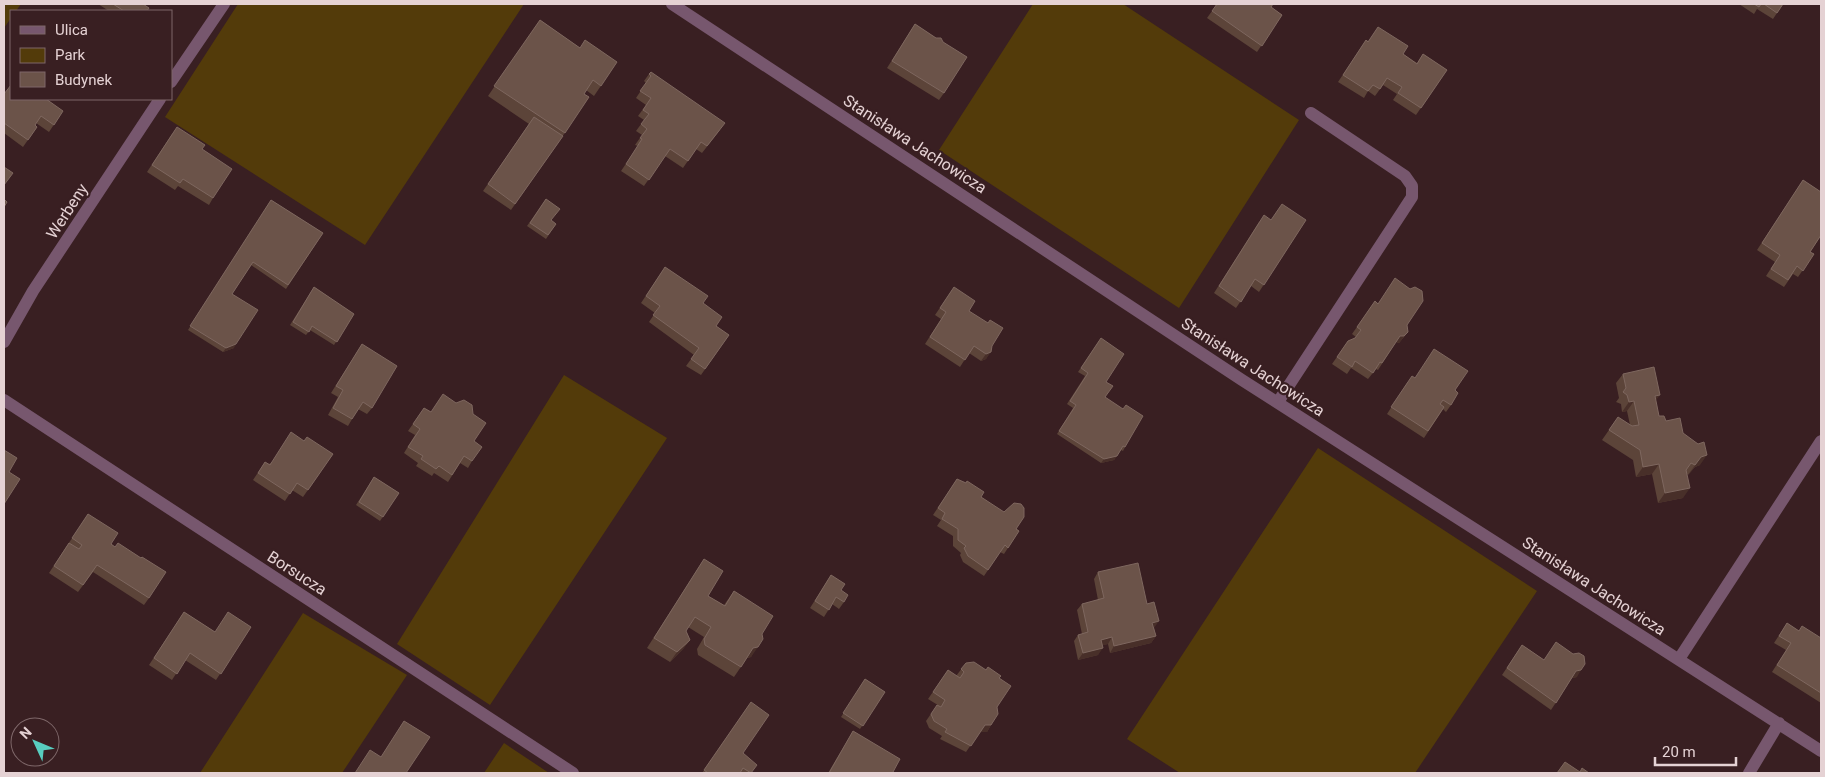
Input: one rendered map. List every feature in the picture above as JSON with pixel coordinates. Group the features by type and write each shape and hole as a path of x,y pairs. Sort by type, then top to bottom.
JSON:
{"street":[{"path":"172,81 224,4"},
{"name":"Stanisława Jachowicza","path":"672,4 1278,402 1821,751"},
{"name":"Werbeny","path":"4,342 33,291 159,100"},
{"path":"1278,402 1412,197 1412,186 1405,176 1311,113"},
{"name":"Borsucza","path":"4,400 573,773"},
{"path":"1679,659 1821,441"},
{"path":"1749,773 1779,723"}],"green space":[{"path":"4,4 21,4 17,10 10,10 10,19 4,28"},
{"path":"238,4 524,4 365,245 165,117"},
{"path":"1033,4 1123,4 1299,120 1179,308 939,150"},
{"path":"564,375 667,438 490,705 397,644"},
{"path":"1318,448 1537,591 1415,773 1180,773 1127,739"},
{"path":"303,613 407,675 342,773 200,773"},
{"path":"504,743 549,773 484,773"}],"building":[{"path":"113,4 143,4 149,8 148,10 122,10"},
{"path":"1217,4 1273,4 1271,7 1282,15 1262,46 1212,11"},
{"path":"1764,4 1783,4 1777,13"},
{"path":"540,20 580,48 585,40 617,62 601,86 593,80 584,94 589,97 565,133 494,86"},
{"path":"915,24 936,38 941,38 943,42 967,57 944,93 892,61"},
{"path":"1378,27 1408,46 1403,54 1417,64 1423,54 1447,70 1421,108 1398,93 1402,87 1387,78 1380,89 1373,85 1368,91 1343,75 1366,40 1368,42"},
{"path":"651,72 725,123 707,146 701,142 688,161 670,149 649,180 626,164 647,129 641,124 649,114 643,110 651,98 640,91 651,76 649,74"},
{"path":"10,86 10,100 47,100 63,111 54,125 41,116 35,125 37,127 28,140 4,123 4,94"},
{"path":"534,117 563,136 515,204 488,184"},
{"path":"177,127 205,145 202,149 232,169 213,198 183,179 180,183 152,165"},
{"path":"4,167 13,173 4,185"},
{"path":"1803,180 1821,192 1821,235 1810,252 1814,254 1803,271 1797,266 1788,280 1771,269 1780,255 1762,243"},
{"path":"546,199 560,209 551,220 556,224 548,235 530,223"},
{"path":"271,200 323,233 288,285 253,262 232,294 258,310 236,344 226,348 190,326"},
{"path":"1282,204 1306,220 1264,285 1255,279 1241,302 1219,286 1264,215 1271,220"},
{"path":"665,267 708,296 703,303 722,317 716,326 729,335 705,369 691,359 699,348 653,315 660,306 646,296"},
{"path":"1395,278 1410,289 1415,287 1422,291 1423,301 1407,325 1408,332 1404,336 1400,336 1373,373 1355,361 1352,367 1337,357 1348,341 1355,338 1361,330 1357,327 1375,301 1378,304"},
{"path":"314,287 354,314 337,342 312,326 309,332 293,322"},
{"path":"954,287 975,301 969,311 988,323 990,320 1003,328 992,346 991,352 986,354 974,346 965,360 930,337 946,312 940,308"},
{"path":"1101,338 1124,354 1106,382 1113,386 1105,397 1123,409 1126,405 1143,416 1125,447 1123,446 1117,456 1104,459 1059,431 1076,405 1070,401 1088,373 1081,368"},
{"path":"362,344 397,366 372,408 363,402 352,419 333,408 343,390 336,386"},
{"path":"1434,349 1468,371 1455,390 1458,393 1451,405 1443,400 1440,404 1444,407 1428,431 1391,407 1412,376 1415,378"},
{"path":"1654,367 1660,395 1655,396 1659,416 1664,416 1666,421 1680,418 1683,433 1698,444 1704,442 1707,455 1701,457 1695,465 1691,463 1686,470 1690,488 1665,493 1659,464 1643,467 1640,450 1609,430 1618,417 1632,426 1639,425 1634,401 1629,402 1627,395 1623,392 1626,388 1623,374"},
{"path":"443,394 456,403 464,400 472,405 473,414 486,423 474,441 482,447 472,461 464,456 452,475 439,466 436,469 421,459 423,456 408,447 420,429 413,424 424,408 431,412"},
{"path":"291,432 304,441 307,437 333,454 308,490 297,483 290,494 258,473 265,462 270,465"},
{"path":"4,450 17,458 9,472 20,479 4,504"},
{"path":"374,477 399,493 383,517 359,502"},
{"path":"957,479 966,483 967,481 984,492 981,497 1004,512 1014,503 1021,504 1024,508 1024,517 1016,529 1019,531 1008,548 1005,545 988,570 968,556 964,548 966,546 958,540 958,529 942,519 945,513 938,508"},
{"path":"88,514 118,533 111,544 115,547 118,543 166,572 149,598 97,565 83,585 54,566 69,543 79,549 82,545 72,538"},
{"path":"704,559 723,571 708,596 725,606 734,591 773,616 762,634 763,639 758,647 753,648 741,667 705,645 704,639 711,627 695,617 686,631 690,640 677,652 654,638"},
{"path":"1138,563 1147,604 1154,602 1159,621 1152,623 1156,636 1114,646 1112,637 1101,640 1103,648 1083,653 1078,635 1088,632 1082,604 1104,598 1098,572"},
{"path":"831,575 845,584 841,590 848,595 844,602 836,597 829,610 815,601"},
{"path":"184,612 215,632 228,612 251,627 221,674 190,653 177,674 154,658"},
{"path":"1787,623 1799,631 1802,626 1821,638 1821,693 1777,665 1791,643 1779,636"},
{"path":"1556,642 1573,654 1579,653 1584,656 1585,664 1581,670 1576,671 1556,703 1507,668 1522,645 1544,660"},
{"path":"974,662 986,670 988,667 1011,686 997,707 998,714 991,725 985,725 971,746 945,732 947,729 934,721 931,714 937,705 941,707 945,700 933,692 948,670 960,678 964,672 961,669 966,663"},
{"path":"865,679 885,692 863,726 843,713"},
{"path":"751,702 769,715 743,753 757,765 751,773 743,768 740,773 708,773 704,770"},
{"path":"404,721 430,737 406,773 355,773 370,750 381,757"},
{"path":"853,731 900,759 893,772 895,773 829,773"},
{"path":"1565,762 1580,772 1582,768 1589,773 1557,773"}]}
